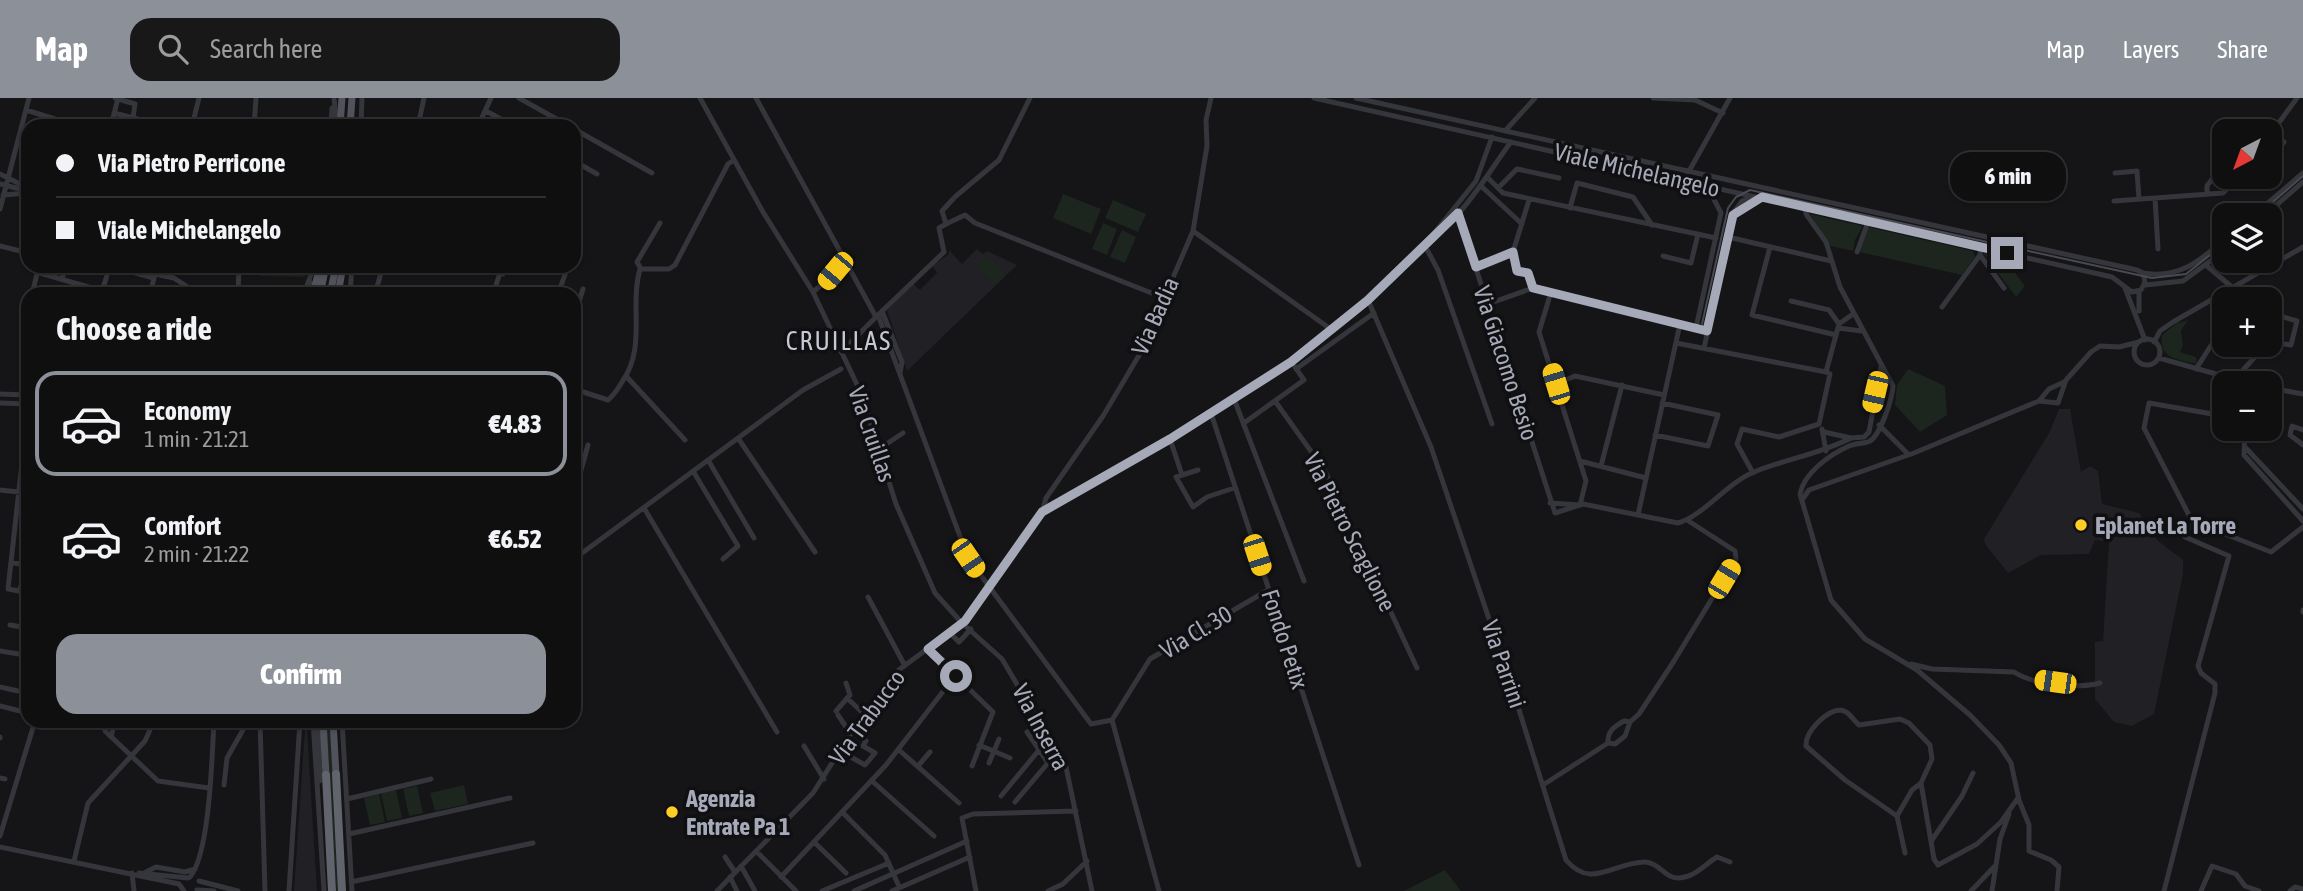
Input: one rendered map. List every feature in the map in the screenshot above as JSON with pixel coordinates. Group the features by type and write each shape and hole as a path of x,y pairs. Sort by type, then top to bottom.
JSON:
{"highway":[{"path":"336,774 342,891"},
{"path":"326,775 332,891"}],"main road":[{"path":"339,119 342,98"},
{"path":"350,119 352,98"},
{"path":"322,728 326,775"},
{"path":"333,728 336,774"}],"street":[{"path":"24,119 29,98"},
{"path":"113,119 117,98 135,104 133,118"},
{"path":"194,119 200,98"},
{"path":"254,119 256,98"},
{"path":"332,119 333,98"},
{"path":"333,98 337,119"},
{"path":"361,119 362,98"},
{"path":"420,119 424,98"},
{"path":"482,119 491,98"},
{"path":"519,98 556,119"},
{"name":"Via Cruillas","path":"700,98 813,292 841,352 845,367 862,397 896,505 932,586 943,604 962,623"},
{"path":"756,98 847,263 879,314 968,558 1091,724 1112,720 1159,891"},
{"path":"946,224 942,211 999,160 1030,98"},
{"name":"Via Badia","path":"1042,512 1046,498 1103,416 1141,352 1193,231 1207,146 1206,120 1211,98"},
{"name":"Viale Michelangelo","path":"1314,98 2112,276 2139,291"},
{"name":"Viale Michelangelo","path":"1356,98 2143,273 2165,275 2183,271 2212,249"},
{"path":"1505,131 1535,98"},
{"path":"1653,98 1695,100 1723,113"},
{"path":"1688,173 1730,98"},
{"path":"2282,119 2297,98"},
{"path":"26,110 55,119"},
{"path":"1406,119 1408,110"},
{"path":"486,111 501,119"},
{"path":"114,113 137,119"},
{"path":"0,209 3,185 8,177 21,129"},
{"path":"581,133 652,173"},
{"path":"1425,246 1476,181 1492,137"},
{"path":"1042,512 1234,399 1291,362 1332,330 1368,300 1458,213 1481,187 1511,142"},
{"path":"640,269 669,268 675,265 728,164 734,160"},
{"path":"581,164 597,174"},
{"path":"1659,175 1661,167"},
{"path":"1498,188 1517,169 1559,178"},
{"path":"2115,173 2137,171 2139,199"},
{"path":"2268,203 2303,173"},
{"path":"0,174 21,186"},
{"path":"1487,177 1503,193 1716,238"},
{"path":"2207,194 2207,186 2212,179"},
{"path":"2279,203 2303,182"},
{"path":"1570,208 1577,183 1633,197 1652,225"},
{"path":"3,185 21,189"},
{"path":"1696,328 1721,214 1707,186"},
{"path":"1481,187 1522,224"},
{"path":"2114,201 2207,194 2230,189"},
{"path":"2,195 21,192"},
{"path":"1704,348 1733,215 1742,201 1759,197"},
{"path":"2155,198 2158,249"},
{"path":"1530,200 1513,252 1517,271 1528,273 1533,288"},
{"path":"1805,207 1806,214 1826,242 1853,314 1893,386 1892,404 1879,425 1877,434 1870,441 1849,446 1808,474 1802,483 1801,500 1831,600 1865,639 1901,661 1970,715 1999,745 2011,762 2018,798 2029,825 2029,851 2057,863 2057,891"},
{"name":"Via Giacomo Besio","path":"1458,213 1550,503 1555,513 1580,505"},
{"path":"841,352 944,251 939,229 965,215 975,223 1164,298"},
{"path":"1857,252 1868,222"},
{"path":"581,391 608,400 634,361 638,340 636,283 640,269 636,262 660,223"},
{"path":"1193,231 1332,330"},
{"path":"1663,256 1691,263 1698,234"},
{"path":"1728,237 1831,261"},
{"path":"0,246 21,251"},
{"path":"1425,246 1438,270 1492,424"},
{"path":"1770,247 1752,316 1863,331"},
{"path":"1942,307 1980,255 1981,247"},
{"path":"2207,266 2232,286 2303,247"},
{"path":"1476,267 1513,252"},
{"path":"1980,255 2004,288"},
{"path":"2150,341 2138,308 2139,291 2145,285 2176,283 2212,262"},
{"path":"813,292 847,263"},
{"path":"2129,270 2124,285 2150,341 2159,349 2159,358"},
{"path":"40,273 89,287"},
{"path":"62,279 64,273"},
{"path":"143,273 174,278 188,287"},
{"path":"151,287 155,273"},
{"path":"2143,273 2145,285"},
{"path":"1488,304 1533,288 1707,331"},
{"path":"581,295 583,289"},
{"path":"1551,292 1539,332 1586,481"},
{"path":"1801,500 1809,490 1938,444 2039,401 2052,388 2066,380 2100,346 2119,347 2150,341 2165,327 2212,298"},
{"name":"Via Parrini","path":"1368,300 1430,447 1566,860 1574,870 1584,874 1646,862 1678,878 1690,876 1717,857 1723,857 1730,862"},
{"path":"1791,301 1829,310 1838,329"},
{"path":"1296,369 1374,313"},
{"path":"1826,372 1838,329 1853,314"},
{"path":"2282,317 2297,321 2291,345 2282,344"},
{"path":"1638,515 1680,324"},
{"path":"2136,360 2134,349 2139,342"},
{"path":"1676,343 1830,374 1819,424 1824,432 1826,451"},
{"path":"2196,369 2212,344"},
{"path":"2119,347 2146,365 2159,358 2212,374"},
{"path":"2244,371 2256,357"},
{"path":"1244,423 1304,380 1291,362"},
{"path":"581,554 803,390 845,367"},
{"path":"1824,432 1851,438 1864,437 1869,432 1881,367"},
{"path":"626,376 685,440"},
{"path":"1556,384 1575,376 1664,395"},
{"path":"2039,401 2058,403 2066,380"},
{"path":"1601,466 1622,385"},
{"path":"2052,388 2058,389 2062,397"},
{"path":"2282,390 2303,394"},
{"path":"2046,393 2050,403"},
{"path":"0,394 21,395"},
{"path":"1234,399 1304,581"},
{"name":"Via Pietro Scaglione","path":"1275,401 1325,471 1417,668"},
{"path":"0,402 21,405"},
{"path":"1655,435 1708,446 1717,415 1662,403"},
{"path":"2212,414 2149,403 2144,428 2192,521 2271,552 2303,527"},
{"name":"Fondo Petix","path":"1211,413 1359,865"},
{"path":"1753,473 1737,444 1742,429 1779,437 1819,424"},
{"path":"1879,425 1907,453"},
{"path":"2303,430 2292,426 2290,435 2303,444"},
{"path":"879,449 902,433"},
{"path":"738,438 816,552"},
{"path":"1550,503 1580,505 1678,523 1687,520 1720,492 1753,473 1826,451 1851,438"},
{"path":"1170,439 1182,475"},
{"path":"2245,441 2244,454 2303,521"},
{"path":"581,470 588,445"},
{"path":"2245,447 2303,509"},
{"path":"708,460 754,538"},
{"path":"1580,461 1646,478"},
{"path":"1580,505 1590,464"},
{"path":"1198,470 1176,477 1193,507 1206,498 1234,488"},
{"path":"693,471 738,546 723,558"},
{"path":"21,473 8,589 19,591 21,586"},
{"path":"0,490 19,492"},
{"path":"644,508 777,732"},
{"name":"Via Trabucco","path":"717,891 789,819 824,779 851,731 904,664 962,623 1042,512"},
{"path":"1543,785 1608,743 1615,744 1625,736 1630,722 1639,714 1674,661 1736,559 1735,551 1687,520"},
{"path":"2164,891 2215,693 2215,684 2201,673 2199,666 2229,556 2185,537 2192,521"},
{"path":"11,562 21,565"},
{"name":"Via Cl. 30","path":"1112,720 1150,659 1268,590"},
{"path":"868,597 904,664"},
{"name":"Via Inserra","path":"962,623 1002,659 1027,706 1066,767 1092,891"},
{"path":"10,625 21,627"},
{"path":"950,633 959,642 971,629"},
{"path":"928,649 993,712 972,766"},
{"path":"0,651 21,654"},
{"path":"1901,661 1932,669 2014,672 2024,678 2089,686 2100,683"},
{"path":"781,877 899,750 956,676"},
{"path":"840,751 865,765 875,753 863,746 866,741 851,731 837,713 849,695 846,682"},
{"path":"0,687 18,691"},
{"path":"847,698 864,713"},
{"path":"0,706 21,711"},
{"path":"1897,816 1912,790 1922,783 1932,759 1932,751 1909,723 1895,719 1859,725 1847,712 1838,710 1810,732 1805,742 1812,752 1897,816 1905,853"},
{"path":"1608,743 1614,726 1624,720 1630,722"},
{"path":"0,836 33,728"},
{"path":"104,728 158,781 209,788"},
{"path":"111,737 113,728"},
{"path":"74,861 88,803 148,737 151,728"},
{"path":"0,847 132,873 179,884 185,890 195,869 209,788 213,728"},
{"path":"224,785 227,758 244,728"},
{"path":"260,728 265,891"},
{"path":"289,891 300,728"},
{"path":"313,728 324,891"},
{"path":"318,800 321,728"},
{"path":"342,728 352,891"},
{"path":"1027,732 1048,762"},
{"path":"989,763 999,739"},
{"path":"804,746 824,779"},
{"path":"979,746 1010,758"},
{"path":"899,750 959,803"},
{"path":"1001,796 1039,750"},
{"path":"1014,802 1058,751"},
{"path":"918,766 930,752"},
{"path":"1932,840 1962,796 1973,773"},
{"path":"1016,778 1028,787"},
{"path":"347,799 431,779"},
{"path":"872,780 934,836"},
{"path":"1922,783 1934,859 1940,866 1954,854 1977,844 2014,804"},
{"path":"349,834 510,798"},
{"path":"1992,891 2002,830 2018,798"},
{"path":"976,891 962,818 973,814 1076,811"},
{"path":"843,813 889,863 898,884"},
{"path":"855,891 967,841"},
{"path":"814,842 845,873"},
{"path":"351,882 533,843"},
{"path":"756,851 796,891"},
{"path":"725,857 735,872"},
{"path":"892,891 970,857"},
{"path":"1048,891 1063,884 1087,861"},
{"path":"822,891 889,863"},
{"path":"1972,891 1997,863"},
{"path":"741,866 755,891"},
{"path":"2201,891 2212,866 2235,874 2245,886 2259,891"},
{"path":"146,872 156,867 185,872 195,869"},
{"path":"132,873 146,872 189,878 237,891"},
{"path":"132,873 134,891"},
{"path":"730,877 737,891"},
{"path":"199,881 197,891 214,891"},
{"path":"2290,891 2295,887 2303,889"}],"shaded area":[{"path":"1063,194 1101,209 1091,234 1053,218"},
{"path":"1113,200 1146,214 1138,232 1105,218"},
{"path":"1810,214 1863,226 1855,240 1853,251 1830,246"},
{"path":"1103,223 1117,229 1107,255 1092,249"},
{"path":"1868,227 1973,251 1975,257 1962,275 1859,252"},
{"path":"1122,230 1136,237 1125,263 1110,257"},
{"path":"977,249 983,254 987,251 1017,265 907,371 887,310 913,284 920,290 937,273 932,266 949,254 949,250 962,264"},
{"path":"1983,253 2003,257 2025,286 2016,297"},
{"path":"987,256 1006,275 995,285 977,265"},
{"path":"260,273 306,273 305,277 260,276"},
{"path":"2188,320 2181,331 2183,346 2180,352 2196,357 2197,364 2171,357 2163,349 2162,335 2177,323"},
{"path":"1908,369 1945,386 1947,415 1920,432 1895,405 1897,385"},
{"path":"2059,409 2070,409 2081,472 2090,466 2098,471 2102,504 2139,513 2157,540 2183,560 2183,574 2154,714 2132,726 2114,722 2095,699 2095,642 2103,641 2109,542 2095,540 2089,554 2041,555 2008,573 1985,544 1984,539 2049,433"},
{"path":"326,728 330,728 340,891 336,891"},
{"path":"307,730 317,891 294,891"},
{"path":"464,785 468,804 435,811 430,793"},
{"path":"417,786 423,813 409,816 403,789"},
{"path":"396,790 402,818 387,821 381,793"},
{"path":"379,794 385,822 370,825 364,798"},
{"path":"1445,870 1461,891 1404,891"}],"tram line":[{"path":"2272,203 2303,176"},
{"path":"1702,324 1728,208 1736,197 1750,190 2152,278 2186,274 2212,253"}],"place":[{"name":"Eplanet La Torre","path":"2081,525"},
{"name":"Agenzia Entrate Pa 1","path":"672,812"}],"district":[{"name":"CRUILLAS","path":"839,341"}],"route":[{"path":"956,676 928,649 965,621 1042,512 1170,439 1291,362 1368,300 1458,213 1476,267 1513,252 1517,271 1528,273 1533,288 1707,331 1733,215 1762,197 2007,253"}]}
